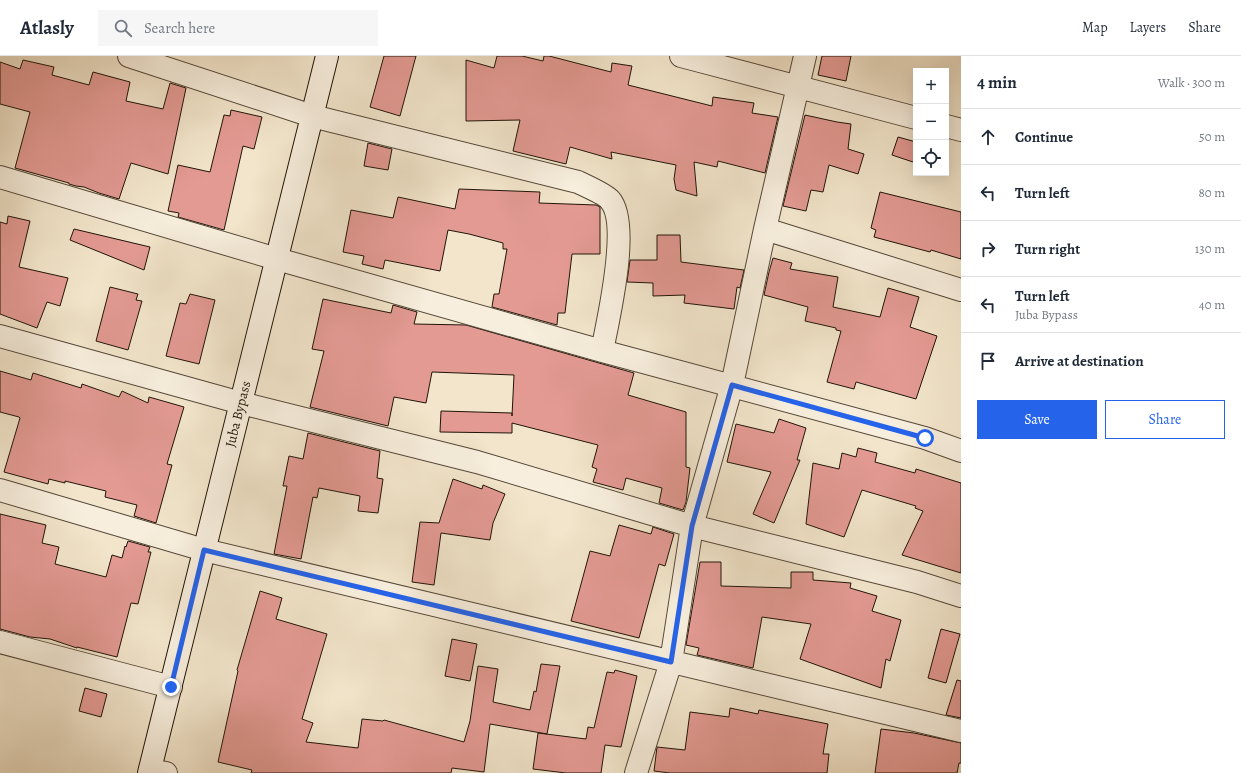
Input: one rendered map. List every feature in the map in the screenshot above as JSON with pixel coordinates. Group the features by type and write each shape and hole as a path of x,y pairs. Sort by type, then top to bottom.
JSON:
{"street":[{"path":"129,56 312,116 578,182 610,199 616,209 619,225 617,275 602,351"},
{"name":"Juba Bypass","path":"155,772 171,687 327,56"},
{"path":"681,56 913,117"},
{"path":"636,773 671,662 692,526 732,385 765,229 805,56"},
{"path":"949,127 961,130"},
{"path":"0,177 276,259 602,351 925,438 961,452"},
{"path":"765,229 961,290"},
{"path":"0,336 241,404 477,462 692,526 917,582 961,596"},
{"path":"0,490 204,550 961,731"},
{"path":"0,642 171,687"}],"building":[{"path":"384,56 416,56 400,116 370,107"},
{"path":"497,56 522,56 543,61 544,56 549,56 611,72 612,63 632,66 628,85 712,106 713,97 754,103 752,113 778,117 765,173 718,161 717,167 694,162 697,196 676,190 674,179 676,165 611,152 612,159 570,147 566,164 513,151 520,120 466,121 466,60 494,68"},
{"path":"822,56 851,56 846,81 818,75"},
{"path":"23,60 54,67 52,75 89,85 93,72 130,82 126,101 163,109 170,83 186,88 168,174 131,163 119,199 84,187 15,168 30,112 0,104 0,62 20,69"},
{"path":"231,110 262,117 254,149 243,146 224,230 178,217 179,213 168,211 178,165 210,172 224,115 230,116"},
{"path":"805,115 851,124 848,149 864,154 858,174 829,165 823,192 811,190 806,211 783,206"},
{"path":"898,137 913,141 913,162 892,155"},
{"path":"368,143 392,149 388,170 364,166"},
{"path":"459,189 540,192 539,203 596,205 600,207 600,254 572,254 565,313 558,313 557,325 492,307 494,294 499,294 507,249 503,249 503,243 448,230 440,271 385,260 383,269 362,264 364,256 343,252 351,210 393,218 398,197 455,209"},
{"path":"880,192 961,212 961,259 931,250 930,252 874,237 876,230 871,228"},
{"path":"8,216 30,221 19,267 68,278 60,306 47,302 37,328 0,314 0,222 7,224"},
{"path":"74,229 150,247 144,270 70,240"},
{"path":"657,235 680,235 681,262 744,270 740,288 737,287 734,309 684,303 685,295 653,296 653,283 627,282 630,260 657,260"},
{"path":"773,258 792,263 790,269 838,277 833,307 880,317 888,288 919,297 910,327 937,336 916,399 856,382 854,389 827,382 841,331 836,330 836,328 805,321 808,307 764,295"},
{"path":"110,287 138,294 136,300 142,301 128,350 96,341"},
{"path":"190,294 215,300 199,364 166,356 180,303 186,304"},
{"path":"323,299 391,313 393,305 417,312 414,324 466,325 634,373 628,395 686,412 686,467 690,468 686,502 683,510 659,503 662,488 626,478 623,490 593,482 597,469 592,467 598,445 512,423 512,433 440,432 441,411 512,413 512,416 514,375 432,372 426,403 394,397 388,426 310,407 324,351 312,349"},
{"path":"0,371 31,380 33,373 81,388 82,384 119,397 122,391 148,403 149,397 184,407 167,464 172,465 156,523 134,516 137,505 105,497 106,491 65,481 65,483 49,479 48,484 4,472 20,418 0,412"},
{"path":"779,419 806,428 797,460 800,460 774,523 753,514 771,472 727,462 736,424 774,433"},
{"path":"308,433 380,451 377,478 383,479 378,513 358,511 360,496 319,488 317,498 313,497 301,559 274,554 287,486 283,486 289,456 303,459"},
{"path":"858,448 877,453 875,462 915,473 916,469 961,483 961,573 902,555 923,511 915,508 916,506 862,490 844,537 806,524 813,463 839,469 842,453 856,457"},
{"path":"453,479 482,489 483,485 505,494 493,523 490,540 441,533 434,585 412,582 420,522 439,523"},
{"path":"0,514 46,525 42,543 59,547 55,564 106,577 112,555 122,558 128,541 150,547 148,552 151,552 138,604 131,603 117,657 77,648 50,639 30,637 0,629"},
{"path":"619,525 651,534 653,527 674,534 665,566 659,564 639,638 571,621 590,551 610,556"},
{"path":"700,562 721,562 721,586 791,588 791,572 813,572 813,580 851,583 850,588 877,596 872,611 901,620 890,661 886,659 881,688 800,659 811,624 762,617 753,668 697,655 699,648 686,645"},
{"path":"260,591 282,598 276,619 327,634 302,719 313,723 306,742 358,748 362,719 384,720 464,742 470,721 478,666 498,669 493,702 530,710 534,691 536,692 541,664 560,666 547,734 490,724 484,772 452,768 451,773 251,773 252,770 218,762 237,670"},
{"path":"941,629 960,634 946,683 928,678"},
{"path":"452,639 477,644 470,681 445,676"},
{"path":"615,670 637,676 621,747 605,745 601,773 566,773 533,769 538,733 586,739 588,727 594,728 607,672 614,673"},
{"path":"957,680 961,681 961,718 946,715"},
{"path":"85,688 107,694 101,717 79,711"},
{"path":"730,708 758,714 759,710 828,724 823,754 829,754 827,773 670,773 654,771 657,747 685,750 690,712 729,717"},
{"path":"881,729 914,733 961,743 961,763 959,763 957,773 875,773"}],"route":[{"path":"171,687 204,550 671,662 692,526 732,385 925,438"}]}
